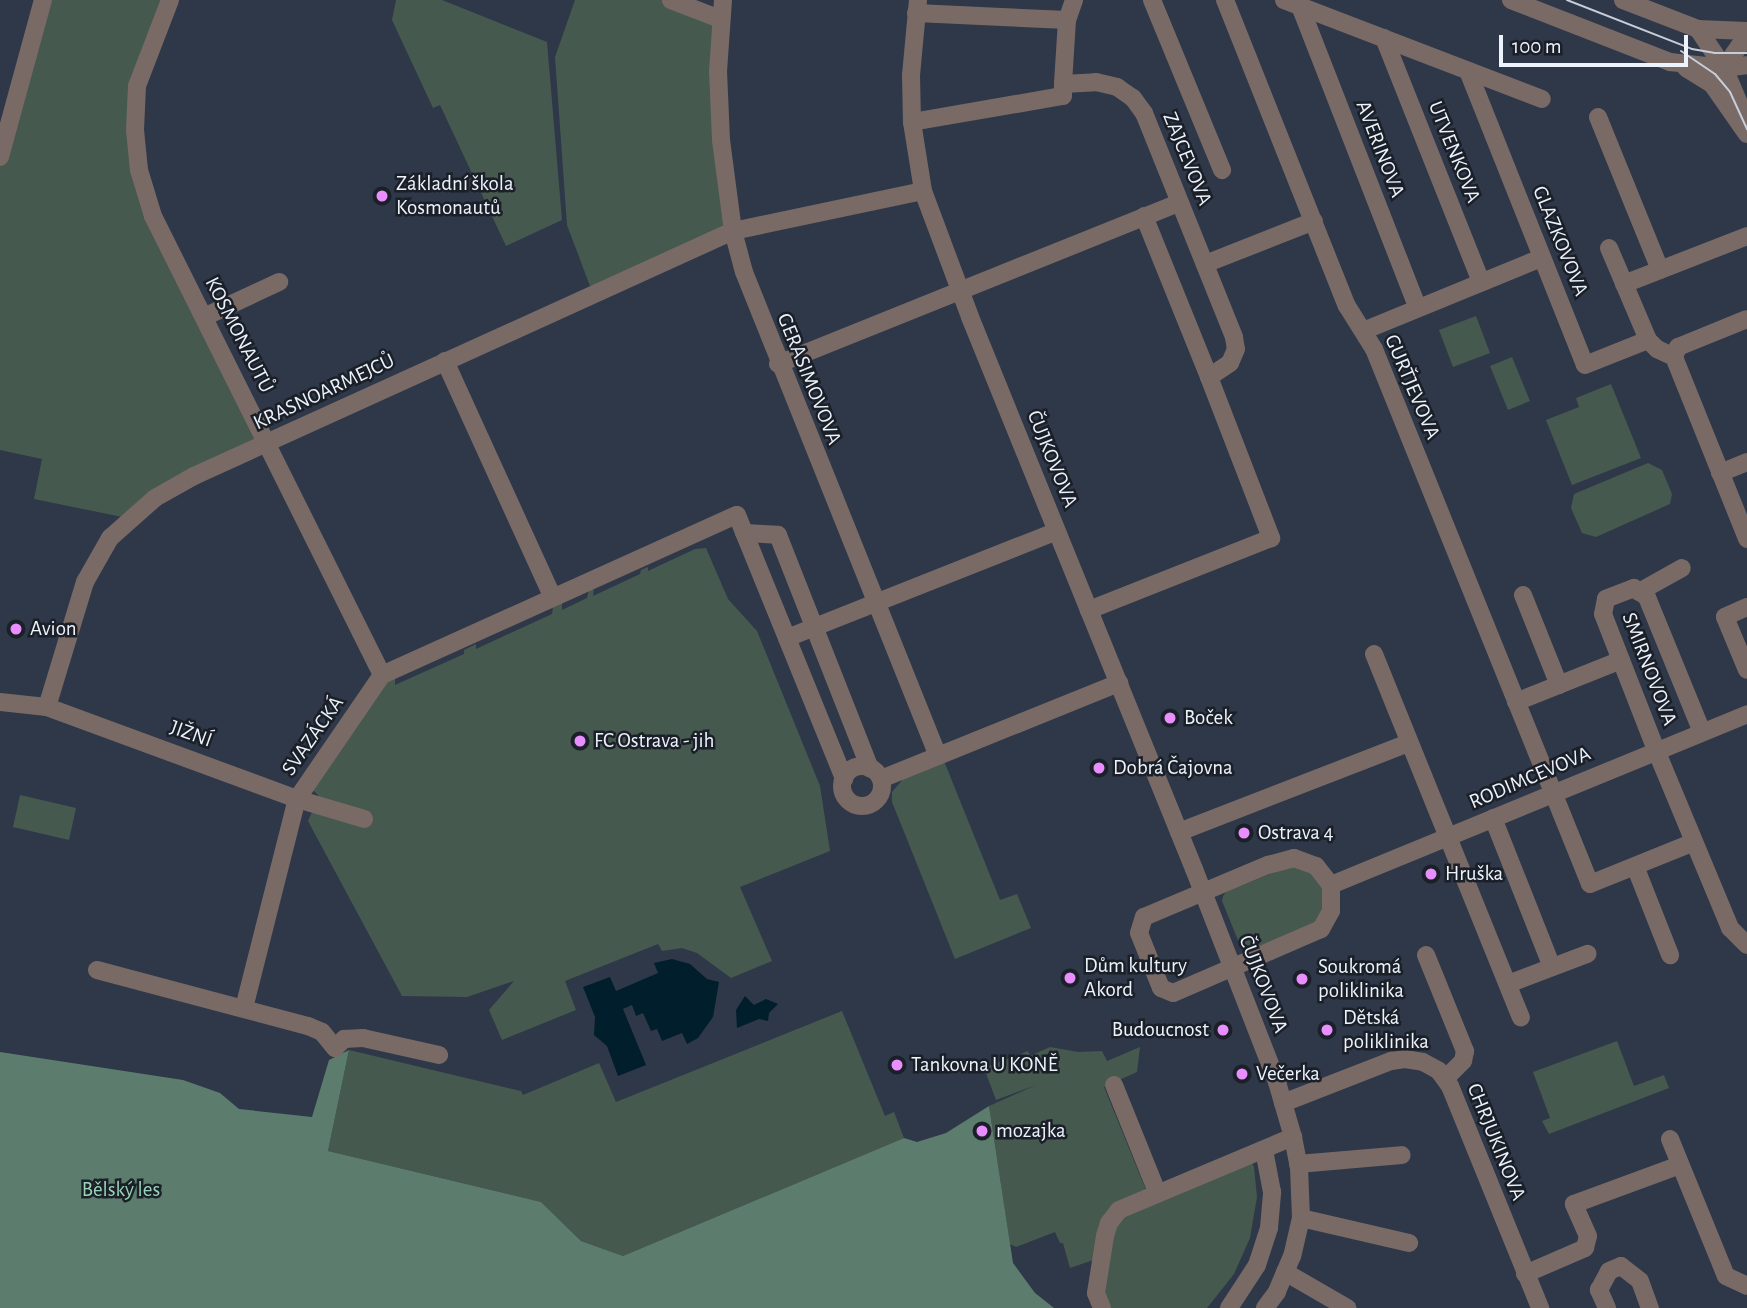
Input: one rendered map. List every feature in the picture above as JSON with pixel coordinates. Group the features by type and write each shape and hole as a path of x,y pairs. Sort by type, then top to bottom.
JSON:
{"street":[{"path":"1,149 43,0"},
{"name":"KOSMONAUTŮ","path":"170,0 137,86 135,130 138,158 153,216 382,675"},
{"path":"671,0 720,19"},
{"name":"GERASIMOVOVA","path":"723,0 720,19 721,140 733,231 744,272 778,364 938,756"},
{"path":"912,121 1063,90 1068,20 1074,0"},
{"path":"1152,0 1222,170"},
{"name":"GURŤJEVOVA","path":"1225,0 1347,306 1374,349 1590,884 1634,866"},
{"path":"1511,0 1695,72 1712,84 1747,134"},
{"path":"1623,0 1698,29 1747,33 1724,68"},
{"path":"1292,3 1542,99"},
{"name":"AVERINOVA","path":"1292,3 1418,308"},
{"name":"ČUJKOVOVA","path":"1068,20 917,6 911,75 912,121 923,191 960,291 1179,832 1283,1103 1298,1164 1301,1218 1285,1272 1265,1308"},
{"path":"1698,29 1724,68 1747,122"},
{"name":"UTVENKOVA","path":"1384,38 1481,282"},
{"path":"1670,62 1724,68 1747,65"},
{"name":"GLAZKOVOVA","path":"1468,71 1585,365 1648,340"},
{"name":"ZAJCEVOVA","path":"1063,90 1096,82 1117,87 1133,98 1144,113 1236,349 1230,363 1209,377"},
{"path":"1598,117 1660,270"},
{"name":"KRASNOARMEJCŮ","path":"47,707 85,582 110,538 155,498 194,476 733,231 923,191"},
{"path":"778,364 1180,202"},
{"path":"1090,610 1271,538 1143,216"},
{"path":"1205,264 1314,221"},
{"path":"1624,284 1747,236"},
{"path":"1609,248 1648,340 1657,349 1674,357 1747,539"},
{"path":"1363,331 1541,258"},
{"path":"204,317 279,282"},
{"path":"1674,357 1678,347 1747,319"},
{"path":"445,361 553,598"},
{"path":"1720,473 1747,462"},
{"path":"382,675 737,515 744,533 844,779 845,796 860,806 870,805 878,798 882,789 778,535 744,533"},
{"path":"787,638 1056,531"},
{"name":"SMIRNOVOVA","path":"1639,592 1682,568"},
{"name":"SMIRNOVOVA","path":"1702,732 1647,597 1634,588 1606,599 1603,614 1656,750 1730,928 1747,942"},
{"path":"1523,595 1559,685"},
{"path":"1747,607 1725,617 1747,670"},
{"path":"1374,654 1521,1017"},
{"path":"1516,702 1621,660"},
{"name":"SVAZÁCKÁ","path":"244,1009 297,799 382,675"},
{"path":"844,779 855,768 876,773 938,756 1119,683"},
{"name":"JIŽNÍ","path":"0,702 47,707 297,799 364,819"},
{"name":"RODIMCEVOVA","path":"1331,884 1747,714"},
{"path":"1179,832 1409,743"},
{"path":"1493,818 1552,967"},
{"path":"1670,955 1634,866 1694,842"},
{"path":"1294,858 1316,866 1331,884 1331,911 1321,929 1232,969 1167,992 1159,985 1140,937 1139,924 1146,914 1294,858"},
{"path":"1508,984 1587,954"},
{"path":"1426,955 1465,1051 1463,1061 1445,1079"},
{"path":"97,970 308,1026 322,1032 335,1048 344,1040 363,1038 439,1055"},
{"name":"CHRJUKINOVA","path":"1283,1103 1391,1060 1423,1062 1439,1071 1445,1079 1540,1308"},
{"path":"1114,1085 1157,1192"},
{"path":"1102,1308 1096,1293 1109,1223 1119,1210 1293,1137"},
{"path":"1670,1139 1726,1276 1747,1286"},
{"path":"1229,1308 1257,1265 1269,1228 1272,1192 1264,1150"},
{"path":"1298,1164 1402,1155"},
{"path":"1525,1274 1585,1248 1587,1236 1574,1204 1680,1165"},
{"path":"1301,1218 1409,1242"},
{"path":"1607,1308 1600,1290 1609,1271 1621,1266 1640,1281 1650,1308"},
{"path":"1285,1272 1347,1308"}],"green space":[{"path":"43,0 170,0 137,86 139,170 267,443 132,519 34,499 42,459 0,450 0,156"},
{"path":"396,0 442,0 547,42 562,220 506,246 440,105 433,108 392,20"},
{"path":"575,0 671,0 720,19 733,231 593,294 567,225 555,57"},
{"path":"1476,316 1490,353 1453,367 1439,330"},
{"path":"1512,357 1530,401 1508,410 1490,366"},
{"path":"1611,384 1641,458 1572,485 1546,420 1579,407 1576,398"},
{"path":"1648,463 1662,470 1672,494 1670,504 1596,537 1582,533 1571,508 1574,494"},
{"name":"FC Ostrava - jih","path":"706,548 728,599 757,631 820,786 830,851 740,887 772,961 731,978 697,953 682,948 662,951 658,944 565,981 576,1010 502,1040 489,1010 514,981 467,997 402,996 308,821 319,796 313,790 382,684 395,677 395,685 464,654 464,650 476,644 476,649 552,614 553,607 562,601 562,610 587,598 589,589 594,587 593,596 640,574 641,570 648,567 648,571 695,549"},
{"path":"944,761 1000,900 1017,894 1031,928 955,959 892,802 892,792 904,778"},
{"path":"20,795 76,808 69,840 13,827"},
{"path":"1290,866 1310,871 1323,886 1324,910 1312,926 1250,950 1242,950 1222,901 1223,896 1226,892"},
{"path":"842,1011 885,1116 894,1112 904,1138 623,1256 581,1241 541,1202 328,1151 349,1050 521,1091 523,1095 599,1063 616,1102"},
{"path":"1617,1041 1634,1086 1664,1075 1669,1088 1549,1134 1542,1121 1550,1118 1533,1072"},
{"path":"1050,1047 1078,1052 1102,1051 1107,1061 1140,1047 1137,1072 1104,1087 1146,1190 1249,1155 1254,1167 1257,1197 1250,1238 1234,1274 1207,1308 1102,1308 1102,1257 1070,1268 1063,1243 1060,1243 1055,1232 1016,1247 1010,1244 989,1106 1036,1085 996,1100 984,1068 1028,1051 1030,1056"},
{"name":"Bělský les","path":"349,1050 328,1151 541,1202 581,1241 623,1256 904,1138 917,1142 946,1133 989,1106 1013,1263 1035,1293 1054,1308 0,1308 0,1052 183,1080 220,1093 239,1109 312,1117 329,1060"}],"water":[{"path":"672,959 690,964 707,979 719,982 713,1017 698,1038 687,1044 682,1033 662,1041 657,1029 651,1031 643,1013 636,1016 632,1005 623,1009 646,1065 618,1076 607,1046 594,1035 595,1017 583,987 610,977 616,991 658,973 654,963"},
{"path":"745,996 754,1005 766,999 778,1004 769,1013 768,1021 759,1019 737,1028 736,1010"}],"tram line":[{"path":"1567,0 1692,49 1714,53 1747,53"},
{"path":"1681,51 1715,74 1730,92 1747,129"}],"place":[{"name":"Základní škola Kosmonautů","path":"382,196"},
{"name":"Avion","path":"16,629"},
{"name":"Boček","path":"1170,718"},
{"name":"FC Ostrava - jih","path":"580,741"},
{"name":"Dobrá Čajovna","path":"1099,768"},
{"name":"Ostrava 4","path":"1244,833"},
{"name":"Hruška","path":"1431,874"},
{"name":"Dům kultury Akord","path":"1070,978"},
{"name":"Soukromá poliklinika","path":"1302,979"},
{"name":"Budoucnost","path":"1223,1030"},
{"name":"Dětská poliklinika","path":"1327,1030"},
{"name":"Tankovna U KONĚ","path":"897,1065"},
{"name":"Večerka","path":"1242,1074"},
{"name":"mozajka","path":"982,1131"}]}
